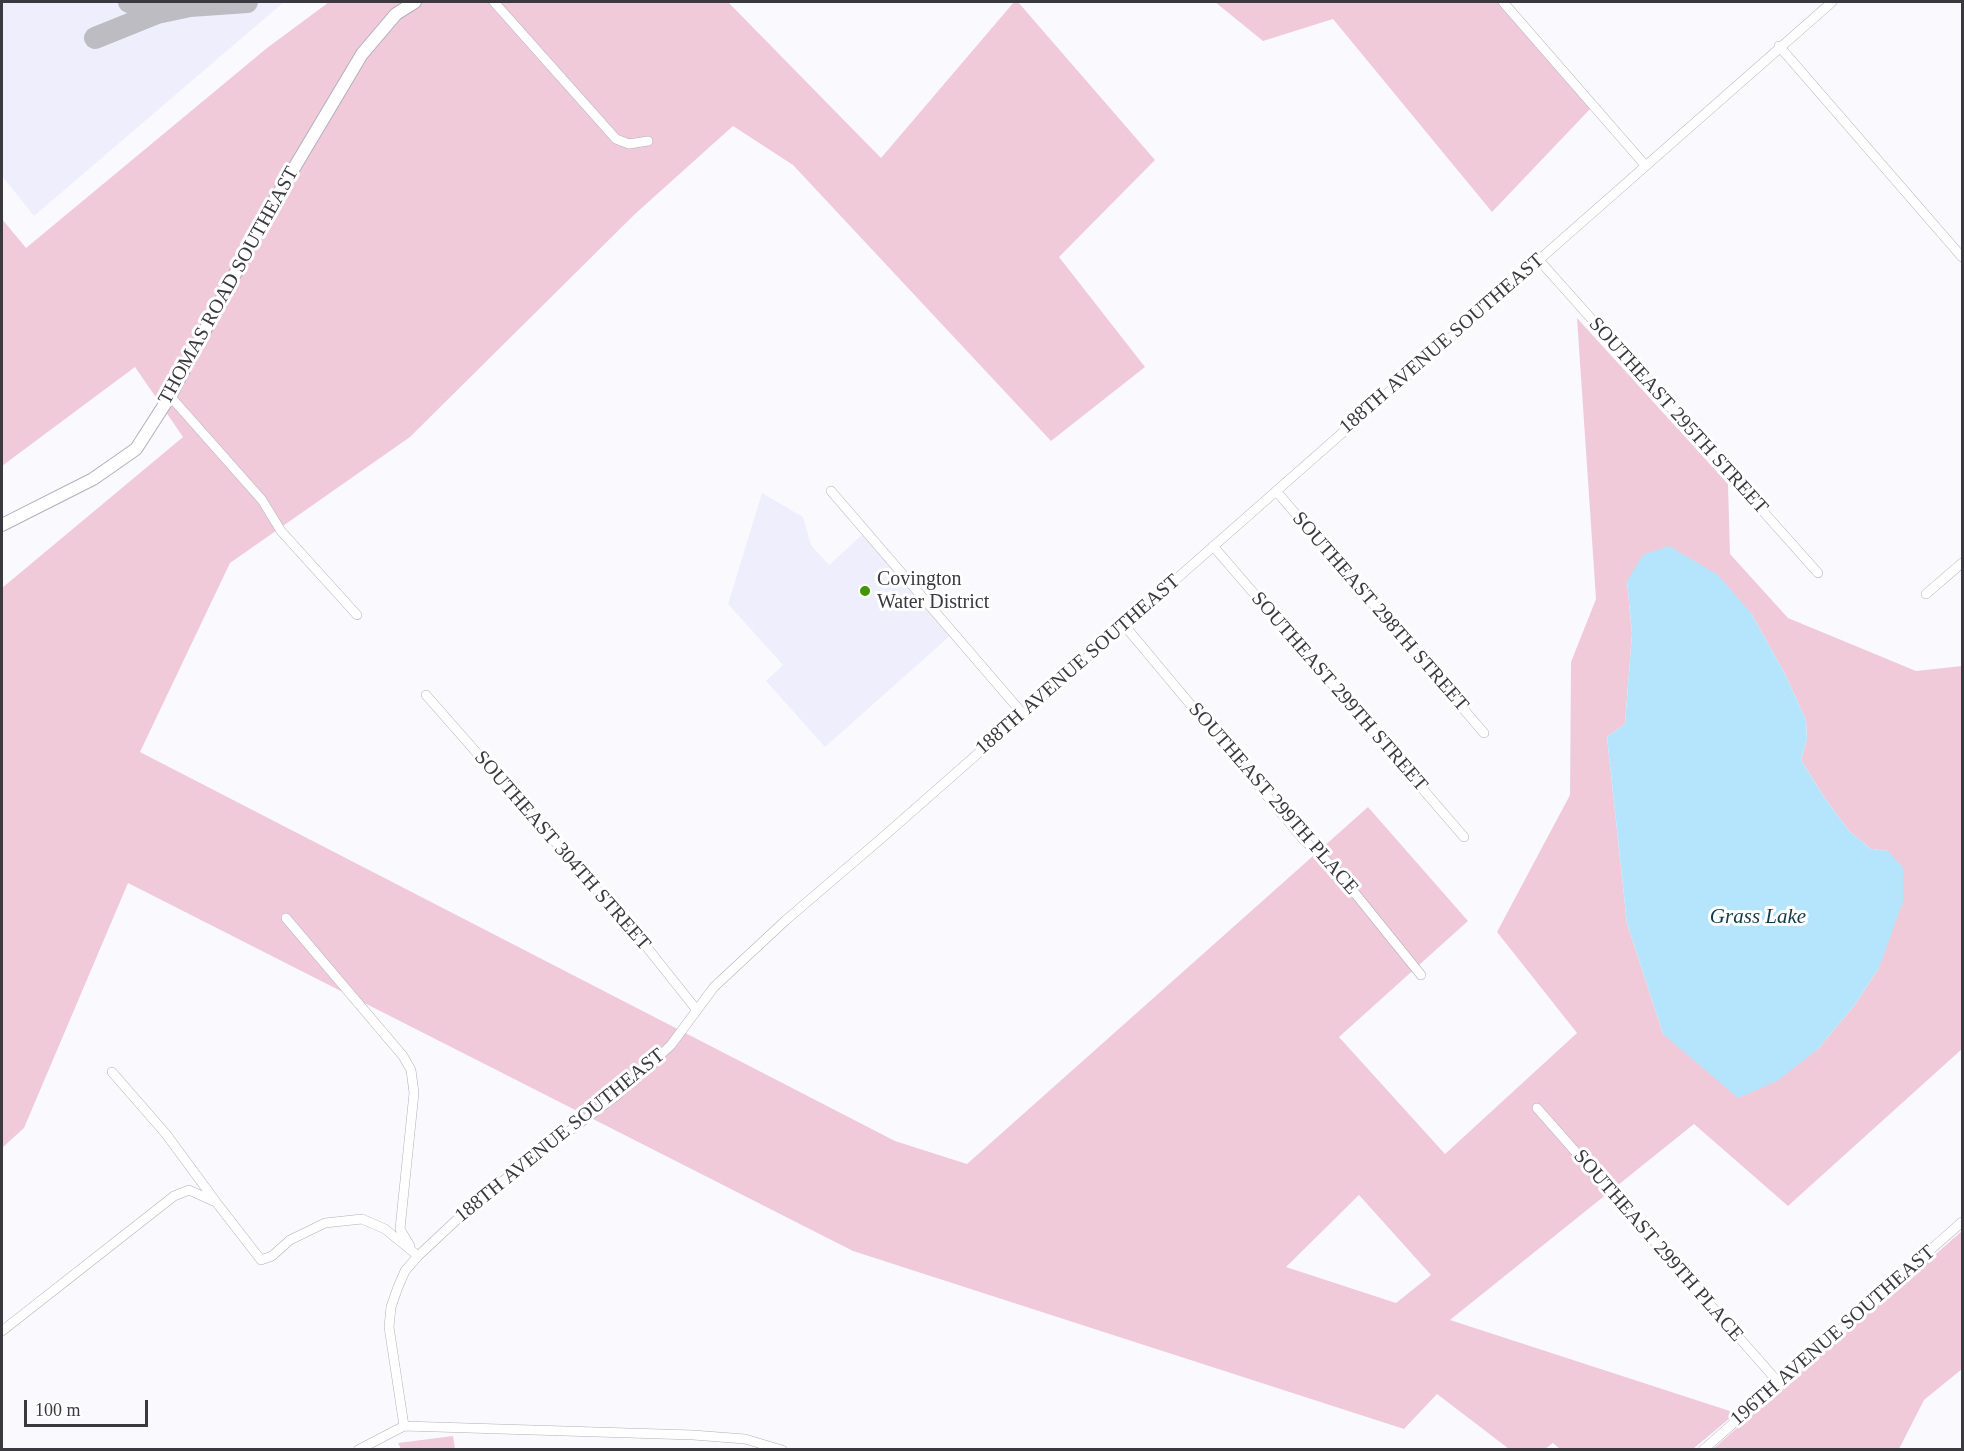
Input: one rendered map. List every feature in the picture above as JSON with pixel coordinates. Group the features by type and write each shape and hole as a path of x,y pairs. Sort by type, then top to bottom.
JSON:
{"street":[{"name":"THOMAS ROAD SOUTHEAST","path":"2,525 93,479 135,449 170,396 269,210 362,54 396,14 415,2"},
{"path":"494,2 616,139 629,144 648,141"},
{"path":"1503,2 1645,165"},
{"name":"188TH AVENUE SOUTHEAST","path":"404,1426 389,1327 391,1307 405,1271 416,1253 480,1198 616,1096 671,1045 714,987 786,920 1023,714 1779,46 1832,2"},
{"path":"1779,46 1962,258"},
{"name":"SOUTHEAST 295TH STREET","path":"1538,259 1818,573"},
{"path":"170,396 262,500 281,531 357,615"},
{"path":"831,491 1023,714"},
{"name":"SOUTHEAST 298TH STREET","path":"1276,491 1484,733"},
{"name":"SOUTHEAST 299TH STREET","path":"1213,546 1464,837"},
{"path":"1926,594 1962,563"},
{"name":"SOUTHEAST 299TH PLACE","path":"1124,625 1303,839 1337,871 1421,975"},
{"name":"SOUTHEAST 304TH STREET","path":"426,695 637,935 696,1009"},
{"path":"286,918 403,1056 411,1070 414,1093 400,1229 416,1253"},
{"path":"112,1072 166,1134 261,1260 273,1256 290,1240 325,1223 362,1219 385,1229 416,1253"},
{"name":"SOUTHEAST 299TH PLACE","path":"1537,1108 1779,1383"},
{"path":"2,1331 174,1196 189,1190 216,1202"},
{"name":"196TH AVENUE SOUTHEAST","path":"1703,1449 1962,1222"},
{"path":"358,1449 404,1426 686,1434 745,1439 782,1449"}],"shaded area":[{"path":"2,2 136,2 175,10 183,2 284,2 34,216 2,176"},
{"path":"329,2 728,2 881,158 1014,2 1018,2 1155,160 1059,257 1145,367 1051,441 793,165 733,126 635,214 410,437 230,563 140,752 895,1141 967,1164 1368,807 1468,921 1339,1037 1445,1154 1577,1033 1497,932 1570,795 1571,662 1596,599 1577,318 1728,484 1730,554 1788,618 1916,671 1962,666 1962,1049 1788,1206 1694,1124 1450,1320 1736,1413 1693,1449 1561,1450 1553,1443 1545,1449 1509,1449 1437,1394 1404,1429 853,1251 128,883 24,1128 2,1148 2,588 183,437 135,367 2,466 2,219 26,248 267,48","holes":["1627,581 1751,613 1785,674 1806,720 1807,739 1801,760 1849,831 1871,849 1888,851 1879,968 1854,1006 1817,1050 1663,1034 1627,923 1607,737 1625,724 1632,634","1359,1195 1431,1275 1396,1303 1286,1267"]},
{"path":"1215,2 1500,2 1592,107 1492,212 1333,19 1263,41"},
{"path":"762,493 803,517 811,545 829,565 863,534 952,634 825,747 766,681 783,665 728,604"},
{"path":"1962,1231 1962,1369 1924,1400 1899,1449 1713,1449"},
{"path":"453,1436 455,1449 401,1449 398,1443"}],"water":[{"name":"Grass Lake","path":"1669,546 1718,575 1751,613 1785,674 1806,720 1807,739 1801,760 1849,831 1871,849 1888,851 1903,868 1903,902 1879,968 1854,1006 1817,1050 1777,1081 1738,1098 1663,1034 1627,923 1607,737 1625,724 1632,634 1627,581 1643,555"}],"taxiway":[{"path":"129,2 157,13 190,6 247,2"},
{"path":"95,38 157,13"}],"place":[{"name":"Covington Water District","path":"865,591"}]}
